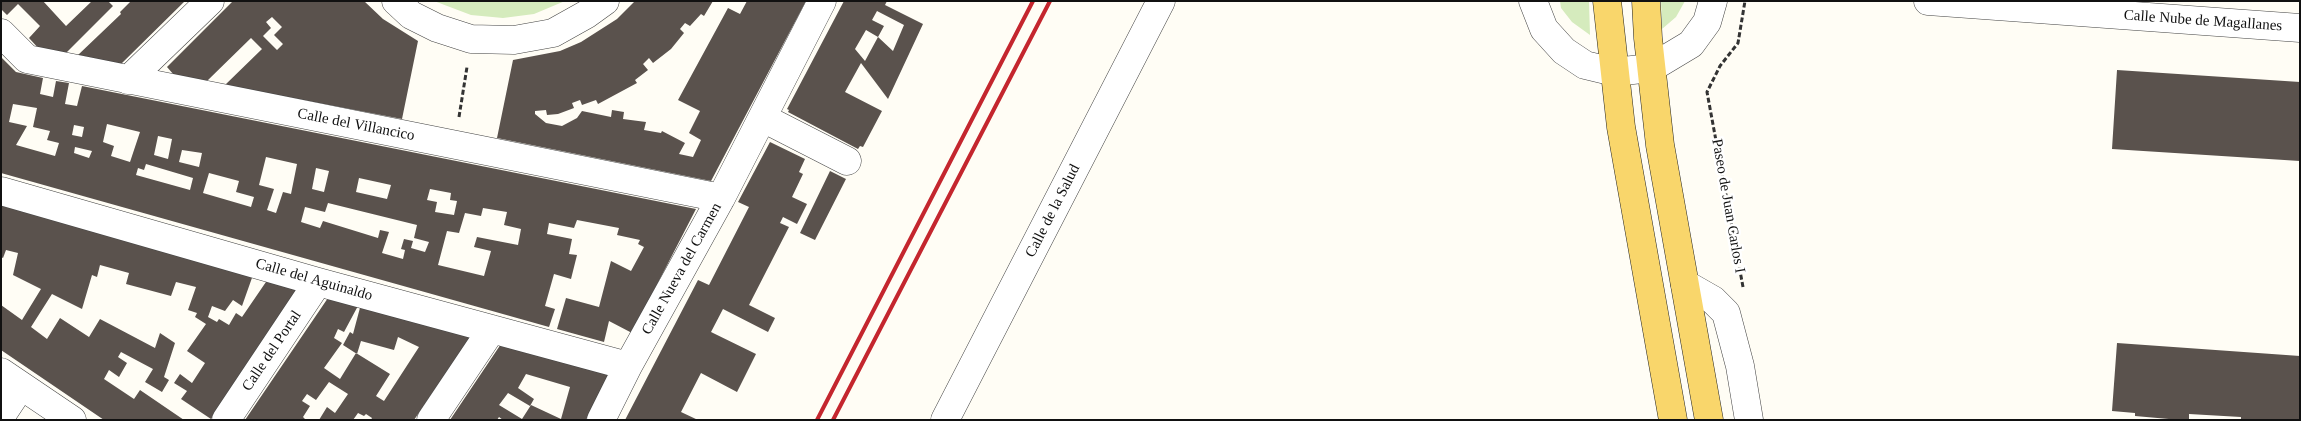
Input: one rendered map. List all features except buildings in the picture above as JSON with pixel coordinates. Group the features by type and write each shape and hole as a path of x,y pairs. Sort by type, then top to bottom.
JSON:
{"main road":[{"path":"1606,1 1625,149 1673,420"},
{"path":"1646,1 1651,68 1663,161 1710,420"}],"street":[{"path":"128,80 210,1"},
{"path":"396,1 412,15 437,28 472,39 514,40 553,33 587,14 605,1"},
{"name":"Calle Nueva del Carmen","path":"601,420 628,366 722,198 822,1"},
{"name":"Calle de la Salud","path":"945,420 1161,1"},
{"path":"1533,1 1544,29 1564,51 1585,65 1614,72 1651,68 1691,44 1707,22 1713,1"},
{"name":"Calle Nube de Magallanes","path":"1928,1 2300,28"},
{"name":"Calle del Villancico","path":"1,33 27,59 722,198"},
{"path":"763,118 847,161"},
{"name":"Calle del Aguinaldo","path":"1,191 318,282 628,366"},
{"name":"Calle del Portal","path":"226,420 318,282"},
{"path":"1685,284 1713,300 1726,313 1740,366 1749,420"},
{"path":"431,420 492,329"},
{"path":"1,416 11,379 72,420"}],"path":[{"name":"Paseo de Juan Carlos I","path":"1744,294 1707,92 1720,66 1738,43 1745,1"},
{"path":"454,145 472,39"}],"green space":[{"path":"434,1 565,1 534,14 503,18 471,15"},
{"path":"1560,1 1589,1 1590,35 1572,22 1561,8"},
{"path":"1661,1 1685,1 1676,17 1662,29"}],"railway":[{"path":"817,420 1033,1"},
{"path":"833,420 1050,1"}]}
